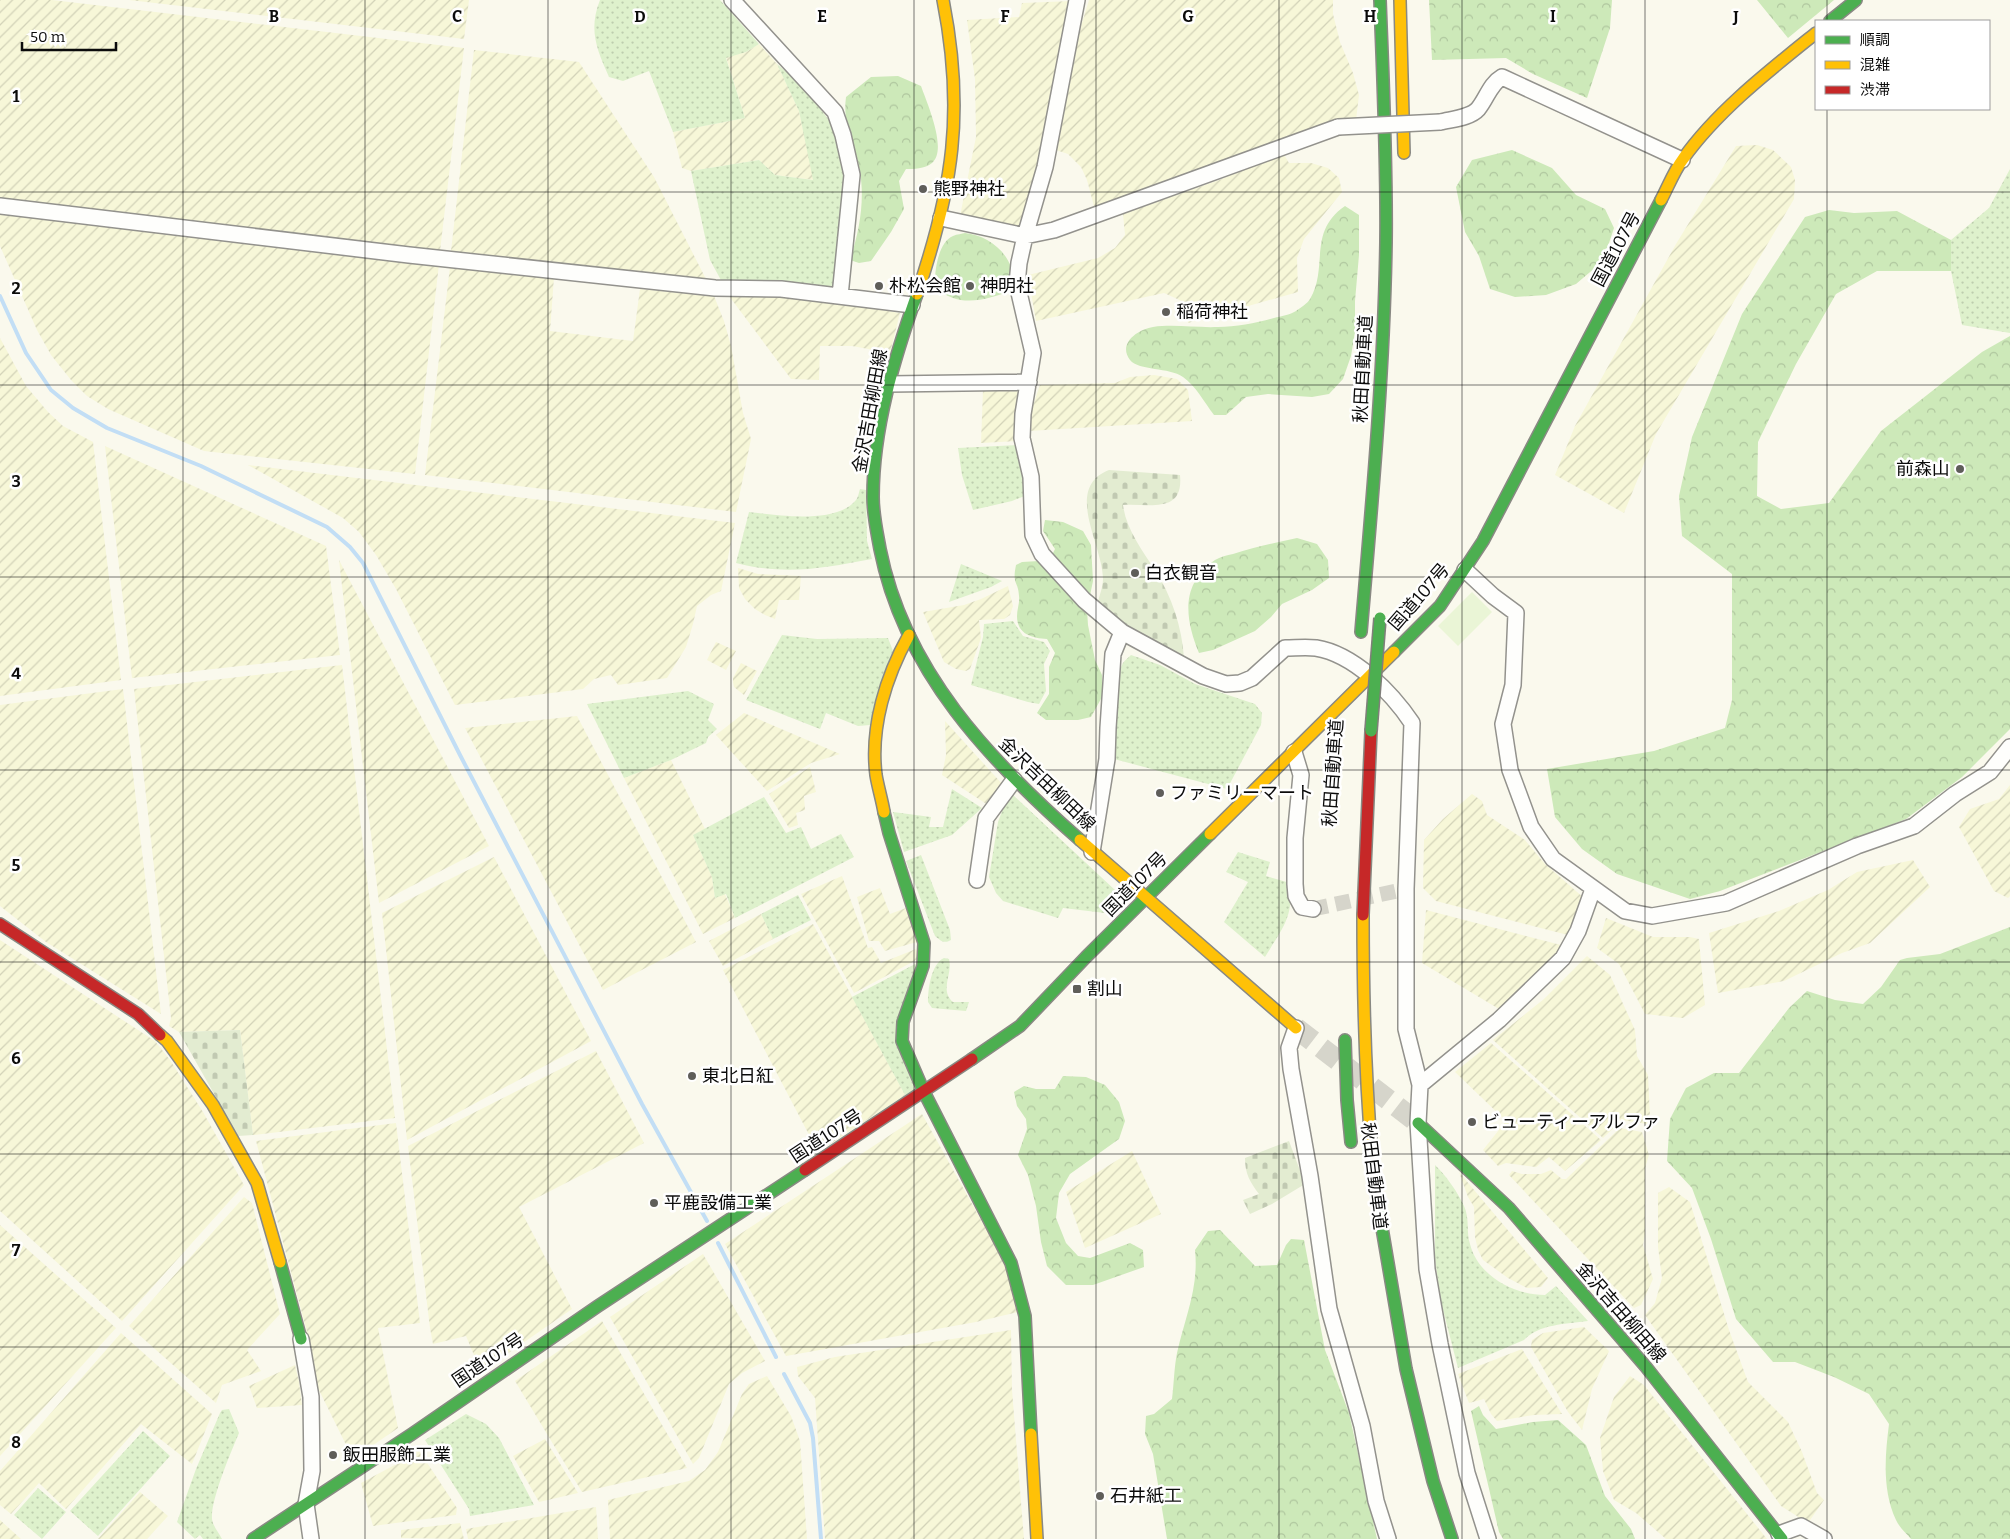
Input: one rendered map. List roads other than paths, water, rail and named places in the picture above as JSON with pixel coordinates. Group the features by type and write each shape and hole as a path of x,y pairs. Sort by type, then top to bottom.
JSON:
{"main road":[{"name":"金沢吉田柳田線","path":"943,0 954,69 950,172 941,218 928,262 912,305 889,384 874,476 874,513 878,545 898,616 939,692 977,740 1014,780 1092,852 1147,897 1296,1028"},
{"name":"秋田自動車道","path":"1354,709 1377,434 1385,275 1384,102 1380,0"},
{"path":"1400,0 1404,160"},
{"path":"1831,20 1856,0"},
{"name":"国道107号","path":"252,1539 598,1306 924,1092 1020,1026 1440,606 1465,570 1514,483 1682,160 1716,121 1772,68 1815,34"},
{"name":"秋田自動車道","path":"1380,613 1371,731 1363,890 1363,999 1366,1100 1374,1181 1406,1369 1434,1481 1452,1539"},
{"path":"909,635 897,656 883,696 876,734 876,774 889,834 924,943 922,966 903,1022 902,1041 924,1092 1011,1263 1025,1316 1037,1539"},
{"path":"0,924 138,1014 167,1041 213,1105 257,1183 301,1339"},
{"name":"秋田自動車道","path":"1345,1026 1347,1100 1352,1156"},
{"name":"金沢吉田柳田線","path":"1418,1123 1509,1208 1646,1367 1781,1537"}],"street":[{"path":"732,0 835,112 843,135 852,174 840,296"},
{"path":"1077,0 1045,166 1025,236 1017,284 1034,353 1023,414 1022,438 1031,477 1033,535 1042,554 1084,600 1122,632 1203,676 1226,684 1240,683 1252,678 1285,648 1317,648 1345,659 1370,676 1400,705 1412,723 1406,890 1406,1029 1420,1085 1418,1123 1427,1269 1440,1344 1467,1473 1488,1539"},
{"path":"941,218 1025,236 1054,230 1338,127 1440,122 1468,115 1478,110 1495,81 1502,77 1682,160"},
{"path":"0,206 715,288 781,289 912,305"},
{"path":"889,384 1029,382"},
{"path":"1465,570 1493,596 1516,613 1513,685 1503,724 1510,770 1531,827 1553,859 1625,912 1652,916 1726,903 1857,846 1914,826 1955,794 1990,772 2010,747"},
{"path":"1092,852 1107,759 1113,654 1122,632"},
{"path":"1294,752 1301,775 1295,838 1296,896 1302,907 1313,909"},
{"path":"977,880 986,818 1014,780"},
{"path":"1420,1085 1499,1020 1563,958 1578,931 1593,889"},
{"path":"1296,1028 1289,1048 1291,1069 1310,1176 1329,1309 1362,1426 1376,1501 1388,1539"},
{"path":"301,1339 311,1397 312,1471 306,1504 311,1539"},
{"path":"1781,1537 1801,1526 1824,1539"}],"waterway":[{"path":"0,296 26,353 51,390 73,408 107,428 201,466 327,527 350,547 363,563 460,755 642,1104 707,1221"},
{"path":"718,1243 776,1357"},
{"path":"784,1374 810,1423 813,1438 821,1539"}],"tunnel":[{"path":"1313,909 1406,889"},
{"path":"1296,1028 1418,1123"}],"place":[{"name":"熊野神社","path":"923,189"},
{"name":"朴松会館","path":"879,286"},
{"name":"神明社","path":"970,286"},
{"name":"稲荷神社","path":"1166,312"},
{"name":"前森山","path":"1960,469"},
{"name":"白衣観音","path":"1135,573"},
{"name":"ファミリーマート","path":"1160,793"},
{"name":"割山","path":"1077,989"},
{"name":"東北日紅","path":"692,1076"},
{"name":"ビューティーアルファ","path":"1472,1122"},
{"name":"平鹿設備工業","path":"654,1203"},
{"name":"飯田服飾工業","path":"333,1455"},
{"name":"石井紙工","path":"1100,1496"}]}
